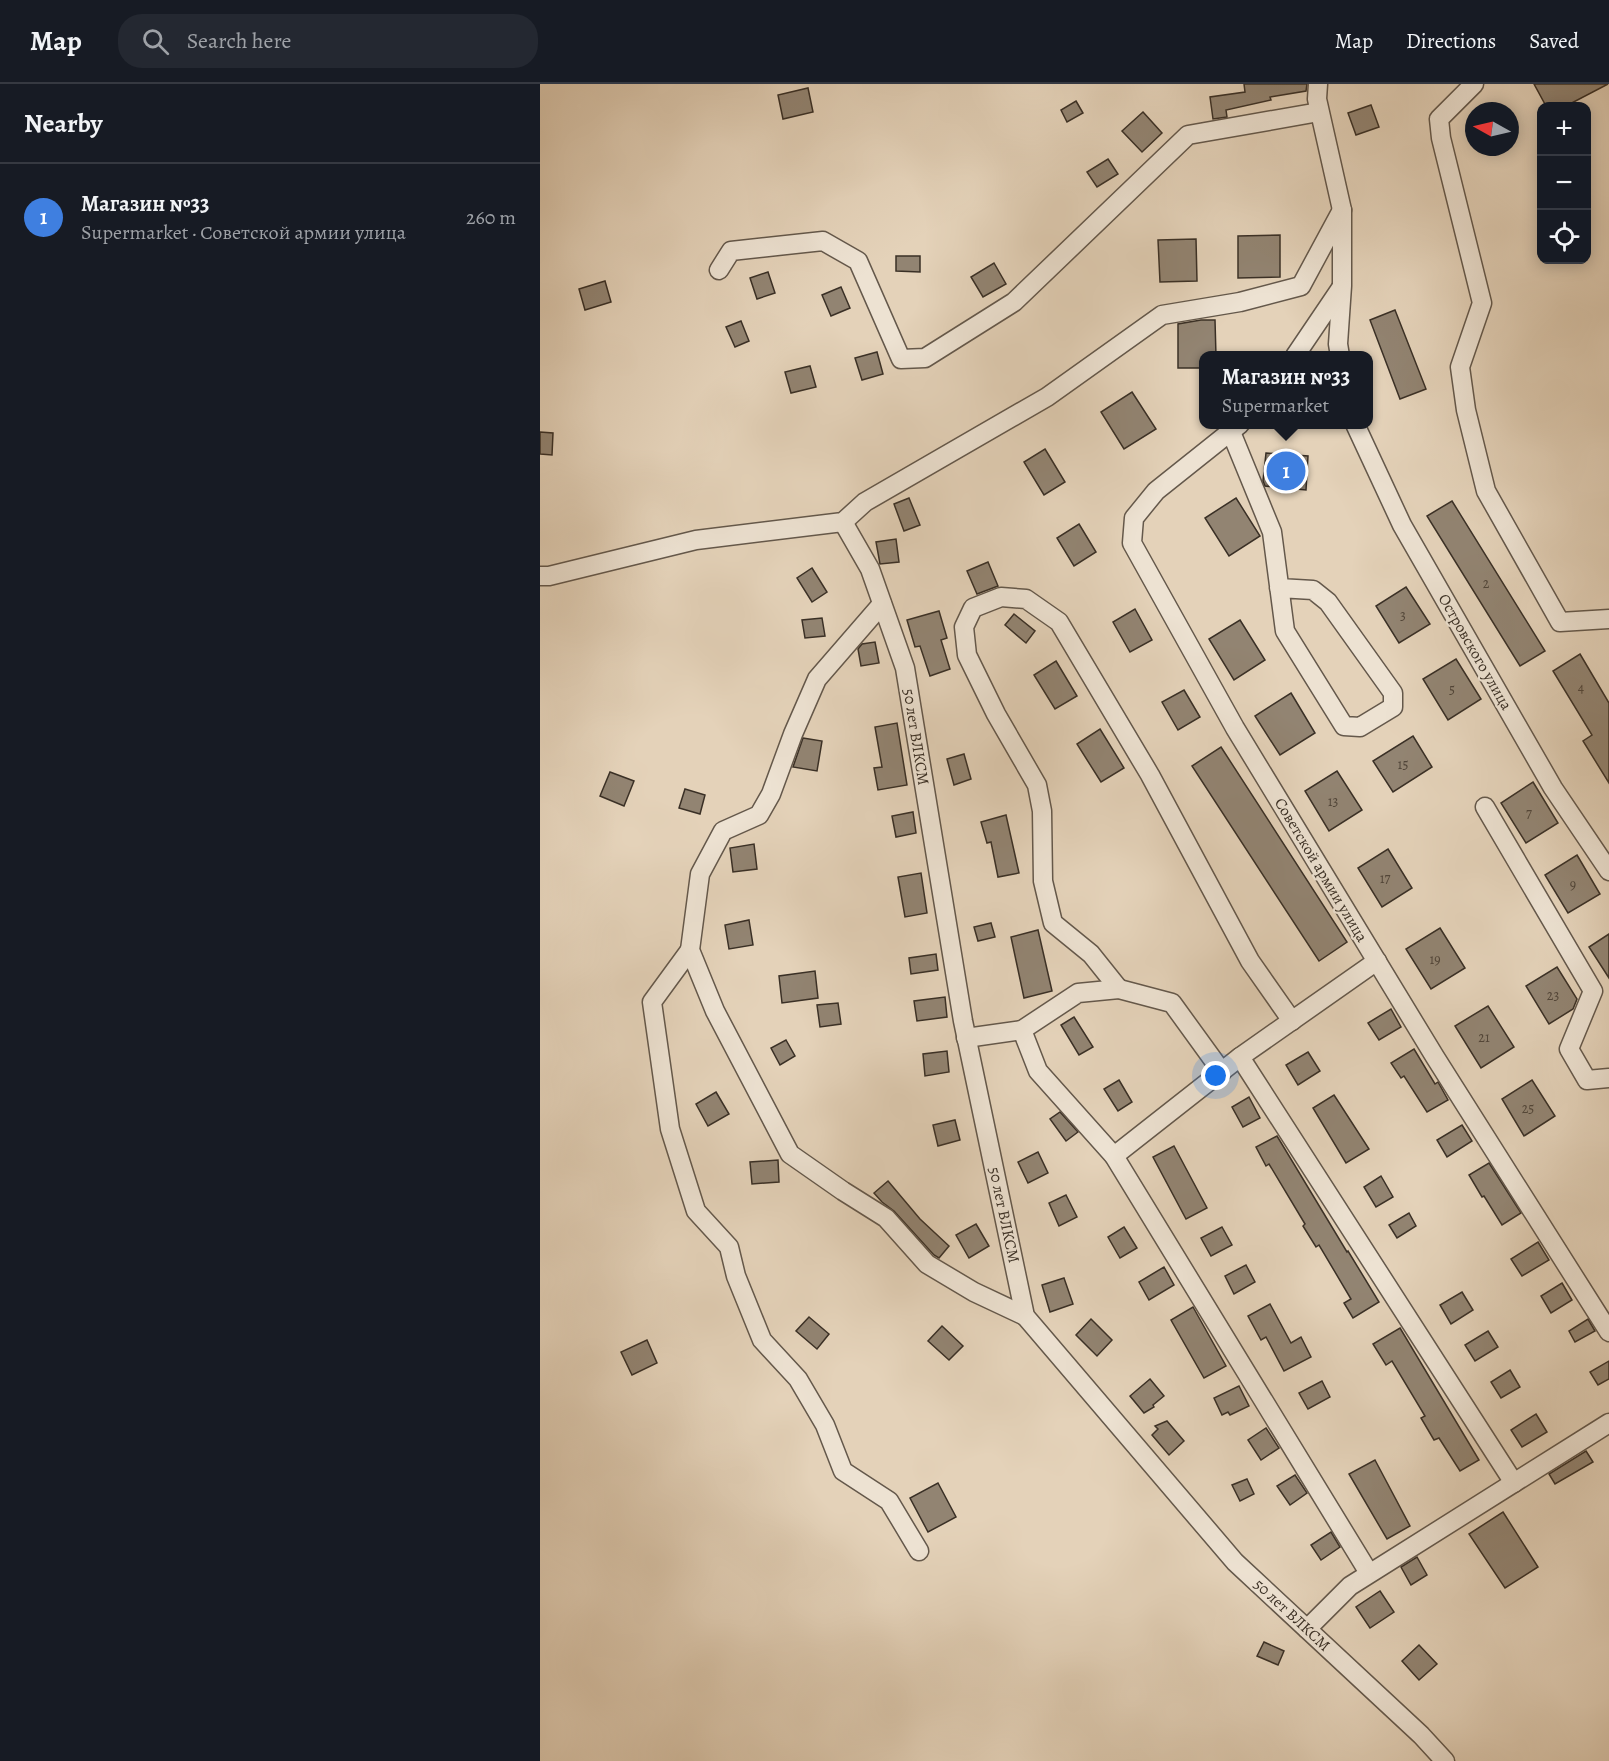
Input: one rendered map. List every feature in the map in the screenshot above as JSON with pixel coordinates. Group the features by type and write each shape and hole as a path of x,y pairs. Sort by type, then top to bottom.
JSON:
{"street":[{"path":"1318,84 1319,112 1342,210 1339,351"},
{"path":"1474,84 1439,118 1441,138 1482,303 1460,367 1466,410 1483,480 1486,491 1560,622 1609,619"},
{"path":"719,270 730,251 823,242 858,261 900,359 926,358 1014,302 1188,135 1319,112"},
{"path":"540,576 549,576 696,540 843,522 865,502 1047,397 1162,315 1240,302 1301,286 1342,210"},
{"path":"1297,351 1342,286"},
{"name":"Советской армии улица","path":"1234,429 1156,491 1134,518 1132,543 1235,728 1435,1057 1609,1332"},
{"path":"1235,429 1272,532 1279,588 1285,631 1344,726 1360,727 1393,707 1393,693 1328,602 1313,590 1279,588"},
{"name":"Островского улица","path":"1356,429 1402,525 1553,788 1609,872"},
{"name":"50 лет ВЛКСМ","path":"843,522 870,569 905,669 966,1038 1025,1316 1235,1562 1421,1735 1445,1761"},
{"path":"1119,989 1091,954 1053,923 1043,881 1042,811 1037,785 996,714 967,655 964,627 973,608 1000,597 1026,599 1059,622 1150,775 1250,961 1292,1021"},
{"path":"882,604 817,679 793,734 771,795 759,815 723,831 700,874 690,950 652,1002 670,1129 696,1211 729,1247 736,1276 762,1340 798,1379 825,1425 843,1471 889,1501 919,1551"},
{"path":"1485,807 1593,991 1569,1049 1587,1080 1609,1078"},
{"path":"690,950 714,1011 790,1154 886,1218 927,1264 974,1292 1025,1316"},
{"path":"1114,1156 1240,1057 1377,961"},
{"path":"966,1038 1022,1030 1078,993 1119,989 1172,1004 1222,1072"},
{"path":"1022,1030 1038,1071 1114,1156 1369,1574"},
{"path":"1240,1057 1514,1483"},
{"path":"1307,1629 1350,1586 1609,1423"}],"building":[{"path":"1244,84 1307,84 1306,91 1270,97 1271,100 1226,110 1227,117 1213,119 1210,97 1245,92"},
{"path":"1534,84 1608,84 1574,102 1544,102"},
{"path":"808,88 813,112 783,119 778,95"},
{"path":"1076,101 1083,113 1067,122 1061,110"},
{"path":"1371,105 1379,127 1356,135 1348,113"},
{"path":"1143,112 1162,133 1142,152 1122,131"},
{"path":"1108,159 1118,174 1097,187 1087,172"},
{"path":"1280,235 1280,277 1238,278 1238,236"},
{"path":"1196,239 1197,281 1160,282 1158,240"},
{"path":"896,256 920,256 920,272 896,271"},
{"path":"994,263 1006,284 983,297 971,277"},
{"path":"768,272 775,293 757,299 750,278"},
{"path":"605,281 611,302 585,310 579,289"},
{"path":"841,287 850,308 831,316 822,295"},
{"path":"1395,310 1426,389 1400,399 1370,320"},
{"path":"1215,320 1216,351 1199,351 1199,368 1178,368 1178,324"},
{"path":"741,321 749,341 735,347 726,327"},
{"path":"877,352 883,374 862,380 855,358"},
{"path":"810,366 816,387 791,393 785,372"},
{"path":"1132,392 1156,429 1124,449 1101,412"},
{"path":"540,432 553,433 552,455 540,454"},
{"path":"1045,449 1065,482 1044,495 1024,462"},
{"path":"1266,453 1308,456 1306,490 1265,486 1263,481"},
{"path":"909,498 920,525 904,531 894,504"},
{"path":"1236,498 1260,536 1229,556 1205,518"},
{"path":"1452,501 1545,651 1520,666 1427,516"},
{"path":"1079,524 1096,552 1074,566 1057,538"},
{"path":"896,539 899,562 880,564 876,542"},
{"path":"988,562 998,586 977,594 967,571"},
{"path":"812,568 827,592 812,602 797,578"},
{"path":"1406,587 1430,624 1399,643 1376,606"},
{"path":"1135,609 1152,640 1130,652 1113,622"},
{"path":"939,611 947,638 941,640 950,669 930,676 920,646 915,647 907,620"},
{"path":"1014,614 1035,631 1026,643 1005,625"},
{"path":"822,618 825,636 805,638 802,620"},
{"path":"1240,620 1265,660 1234,680 1209,639"},
{"path":"875,642 879,663 861,666 858,649 862,644"},
{"path":"1580,654 1609,703 1609,783 1583,741 1592,735 1553,671"},
{"path":"1456,659 1481,699 1448,720 1423,679"},
{"path":"1056,661 1077,696 1055,709 1034,675"},
{"path":"1184,690 1200,717 1178,730 1162,702"},
{"path":"1291,693 1315,733 1280,755 1255,716"},
{"path":"897,723 907,785 878,790 874,768 882,767 875,727"},
{"path":"1100,729 1124,768 1101,782 1077,744"},
{"path":"1413,736 1432,767 1393,792 1373,761"},
{"path":"803,738 822,741 817,771 793,767"},
{"path":"1221,747 1347,942 1319,961 1192,766"},
{"path":"964,754 971,779 954,785 947,759"},
{"path":"1337,771 1362,810 1329,831 1305,791"},
{"path":"610,772 634,781 624,806 600,796"},
{"path":"1533,782 1558,823 1526,843 1501,803"},
{"path":"685,789 705,795 700,814 679,808"},
{"path":"913,812 916,833 896,837 892,816"},
{"path":"1006,815 1019,873 998,877 991,842 987,843 981,822"},
{"path":"754,844 757,869 733,872 730,848"},
{"path":"1388,849 1412,888 1382,907 1358,868"},
{"path":"1577,855 1600,894 1568,913 1545,875"},
{"path":"921,873 927,913 905,917 898,877"},
{"path":"749,920 753,945 729,949 725,925"},
{"path":"991,923 995,937 978,941 974,927"},
{"path":"1440,928 1465,968 1431,989 1406,949"},
{"path":"1038,930 1052,991 1024,998 1011,937"},
{"path":"1609,934 1609,978 1589,947"},
{"path":"936,954 938,970 911,974 909,958"},
{"path":"1557,967 1577,999 1573,1009 1549,1024 1526,986"},
{"path":"815,971 818,998 782,1003 779,976"},
{"path":"945,997 947,1017 917,1021 914,1001"},
{"path":"838,1003 841,1024 820,1027 817,1005"},
{"path":"1488,1006 1514,1047 1481,1068 1455,1026"},
{"path":"1391,1009 1401,1027 1379,1040 1368,1023"},
{"path":"1074,1017 1093,1047 1079,1055 1061,1025"},
{"path":"786,1040 795,1056 780,1065 771,1048"},
{"path":"1414,1049 1435,1084 1438,1082 1448,1100 1427,1112 1404,1076 1401,1078 1391,1063"},
{"path":"947,1051 949,1072 925,1076 923,1054"},
{"path":"1308,1052 1320,1071 1298,1085 1286,1065"},
{"path":"1119,1080 1132,1102 1118,1111 1104,1089"},
{"path":"1532,1080 1555,1116 1524,1136 1502,1099"},
{"path":"716,1092 729,1114 708,1126 696,1104"},
{"path":"1334,1095 1369,1149 1346,1163 1313,1108"},
{"path":"1249,1097 1260,1118 1243,1127 1232,1107"},
{"path":"1060,1112 1078,1132 1066,1141 1050,1119"},
{"path":"955,1120 960,1140 938,1146 933,1125"},
{"path":"1462,1125 1472,1141 1447,1157 1437,1140"},
{"path":"1277,1136 1379,1302 1353,1318 1344,1303 1351,1299 1319,1245 1316,1247 1269,1164 1266,1166 1256,1147"},
{"path":"1174,1146 1207,1208 1186,1219 1153,1157"},
{"path":"1038,1152 1048,1173 1028,1183 1018,1162"},
{"path":"778,1160 779,1182 752,1184 750,1162"},
{"path":"1489,1163 1521,1213 1502,1225 1469,1175"},
{"path":"1381,1176 1393,1197 1376,1207 1364,1187"},
{"path":"888,1181 920,1219 949,1246 939,1258 874,1193"},
{"path":"1066,1195 1077,1217 1059,1226 1049,1203"},
{"path":"1409,1213 1416,1226 1397,1238 1389,1225"},
{"path":"976,1224 989,1246 969,1258 956,1235"},
{"path":"1124,1227 1137,1248 1120,1258 1108,1237"},
{"path":"1222,1227 1232,1245 1211,1256 1201,1238"},
{"path":"1538,1242 1549,1260 1522,1276 1511,1259"},
{"path":"1246,1265 1255,1282 1234,1294 1225,1276"},
{"path":"1164,1267 1174,1285 1149,1300 1139,1282"},
{"path":"1064,1278 1073,1304 1050,1312 1042,1285"},
{"path":"1562,1283 1572,1300 1551,1313 1541,1296"},
{"path":"1462,1292 1473,1310 1451,1324 1440,1305"},
{"path":"1270,1304 1291,1343 1301,1337 1311,1357 1284,1371 1266,1337 1261,1340 1248,1316"},
{"path":"1193,1307 1226,1366 1204,1378 1171,1320"},
{"path":"809,1317 829,1334 817,1349 796,1331"},
{"path":"1091,1319 1112,1340 1097,1356 1076,1335"},
{"path":"1588,1319 1595,1331 1575,1342 1569,1331"},
{"path":"942,1326 963,1346 949,1360 928,1341"},
{"path":"1400,1328 1479,1460 1460,1471 1439,1438 1434,1440 1421,1418 1425,1416 1392,1361 1386,1365 1373,1344"},
{"path":"1488,1331 1498,1347 1475,1361 1465,1345"},
{"path":"647,1340 657,1363 632,1375 621,1352"},
{"path":"1609,1361 1609,1379 1598,1385 1590,1372"},
{"path":"1510,1370 1520,1387 1501,1398 1491,1382"},
{"path":"1150,1379 1164,1396 1153,1405 1154,1407 1144,1413 1130,1396"},
{"path":"1322,1381 1330,1397 1308,1409 1299,1393"},
{"path":"1239,1386 1249,1406 1230,1415 1228,1412 1222,1415 1214,1398"},
{"path":"1536,1414 1547,1432 1522,1447 1511,1430"},
{"path":"1167,1421 1184,1441 1169,1455 1152,1435 1158,1429 1155,1426"},
{"path":"1266,1428 1279,1448 1261,1460 1248,1440"},
{"path":"1586,1451 1593,1462 1555,1484 1549,1474"},
{"path":"1375,1460 1410,1526 1387,1539 1349,1474"},
{"path":"1295,1475 1307,1493 1290,1505 1277,1486"},
{"path":"1247,1479 1254,1494 1240,1501 1232,1485"},
{"path":"938,1483 956,1517 928,1532 910,1498"},
{"path":"1503,1512 1538,1567 1505,1588 1469,1534"},
{"path":"1331,1532 1340,1547 1321,1560 1311,1545"},
{"path":"1417,1557 1427,1575 1411,1585 1401,1567"},
{"path":"1380,1591 1394,1612 1370,1628 1356,1607"},
{"path":"1264,1642 1284,1651 1278,1665 1257,1656"},
{"path":"1419,1645 1437,1664 1419,1680 1402,1661"}],"place":[{"name":"Магазин №33","path":"1286,471"}]}
